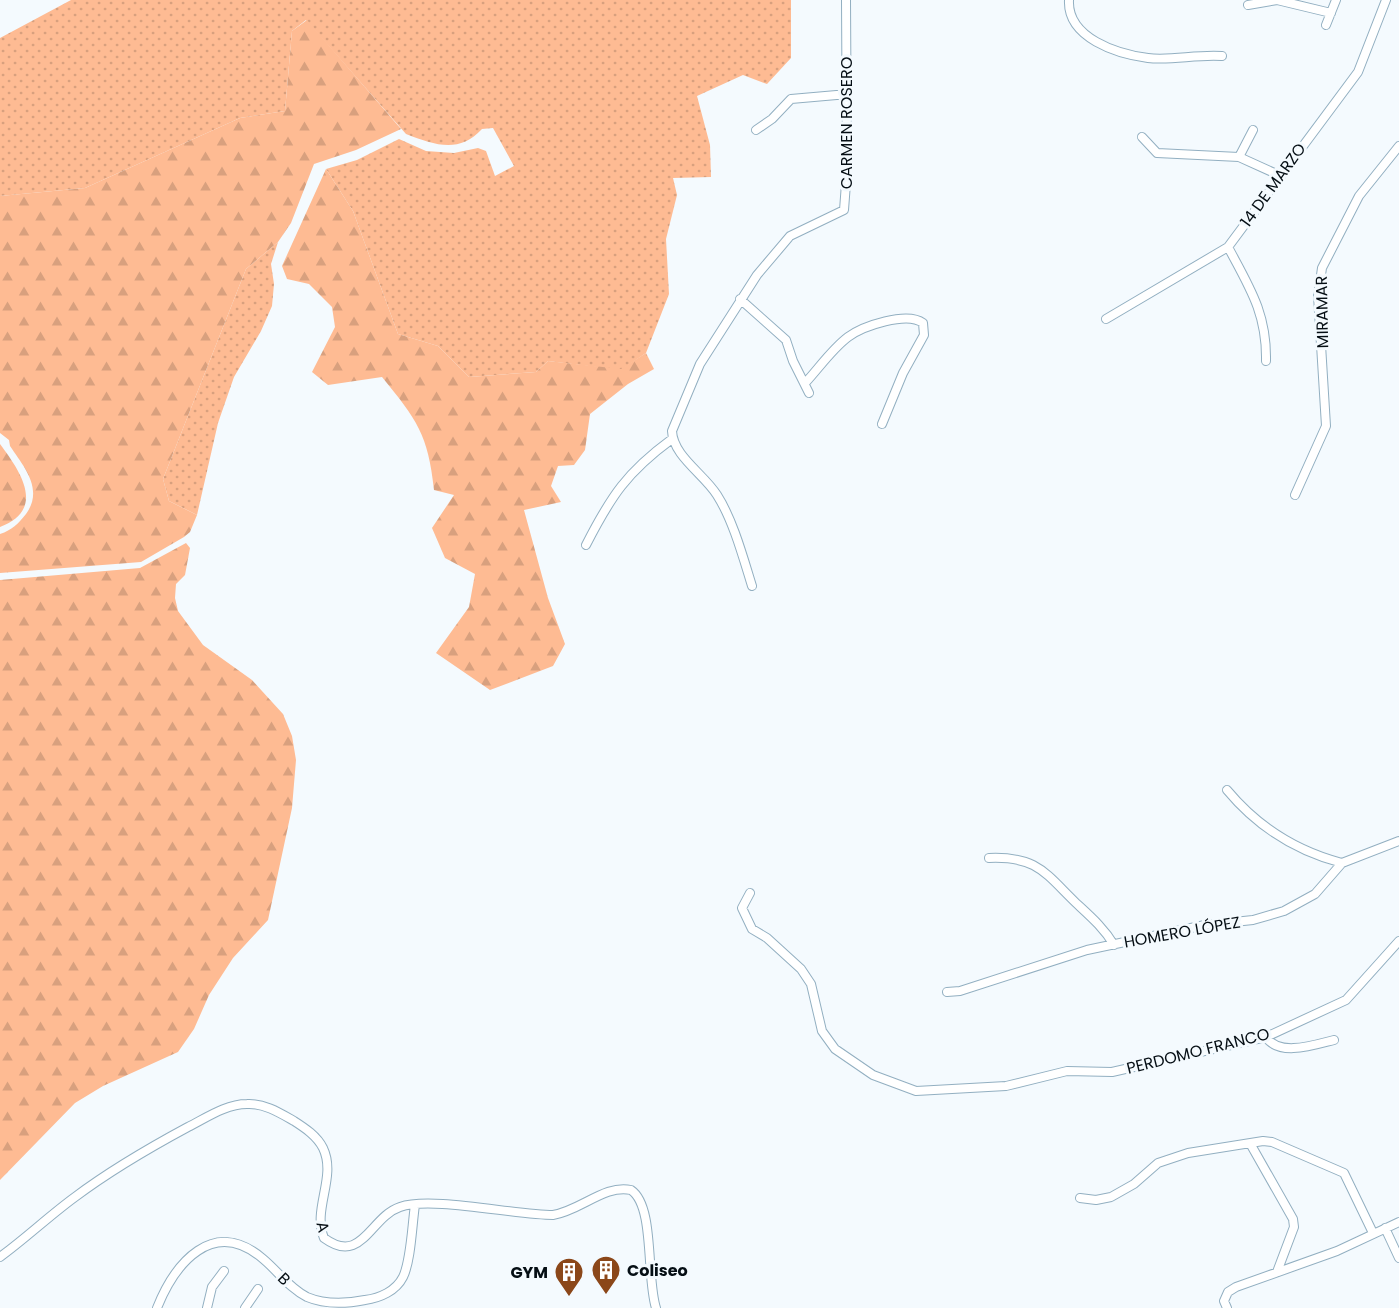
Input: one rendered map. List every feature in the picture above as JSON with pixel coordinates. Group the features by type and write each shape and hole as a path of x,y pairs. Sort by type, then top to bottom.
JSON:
{"street":[{"name":"CARMEN ROSERO","path":"672,439 675,419 700,363 740,299 790,236 844,210 848,94 846,0"},
{"path":"1069,0 1072,20 1082,32 1099,43 1121,52 1150,58 1222,56"},
{"path":"1248,5 1277,0 1331,13"},
{"path":"1326,25 1336,0"},
{"name":"14 DE MARZO","path":"1106,319 1227,247 1358,72 1386,0"},
{"path":"756,130 791,99 848,94"},
{"path":"1239,157 1253,130"},
{"path":"1142,137 1157,153 1239,157 1281,176"},
{"name":"MIRAMAR","path":"1295,495 1326,426 1318,296 1322,268 1353,205 1399,146"},
{"path":"1227,247 1258,304 1266,339 1266,361"},
{"path":"740,299 784,337 809,393"},
{"path":"806,382 843,341 854,334 902,318 918,319 925,329 924,336 903,373 882,424"},
{"path":"586,545 617,489 631,473 672,439 717,495 752,586"},
{"path":"1227,790 1254,820 1289,842 1342,863"},
{"name":"HOMERO LÓPEZ","path":"947,992 960,991 1087,950 1205,925 1253,920 1284,911 1315,894 1342,863 1399,841"},
{"path":"989,858 1014,858 1053,878 1100,926 1114,945"},
{"name":"PERDOMO FRANCO","path":"750,893 742,908 744,916 752,929 767,938 806,976 816,998 822,1031 835,1049 873,1075 915,1091 1006,1086 1067,1071 1112,1072 1266,1037 1346,1000 1399,941"},
{"path":"1266,1037 1270,1043 1282,1048 1334,1040"},
{"name":"A","path":"0,1257 74,1198 137,1154 220,1111 248,1104 265,1106 314,1135 323,1149 327,1173 319,1217 321,1230 328,1241 349,1247 360,1242 391,1211 401,1206 415,1205 554,1215 566,1212 610,1190 631,1190 644,1206 647,1218 650,1287 656,1308"},
{"path":"1080,1198 1096,1200 1111,1197 1134,1184 1158,1163 1188,1153 1272,1142 1341,1171 1373,1233"},
{"path":"1251,1145 1293,1219 1294,1227 1277,1272"},
{"name":"B","path":"157,1308 184,1261 197,1249 217,1243 248,1250 261,1257 292,1287 306,1296 327,1304 353,1303 379,1296 399,1283 404,1275 415,1205"},
{"path":"1227,1308 1224,1301 1228,1292 1337,1251 1399,1222"},
{"path":"1385,1228 1399,1258"},
{"path":"207,1308 212,1287 224,1271"},
{"path":"245,1308 258,1289"}],"green space":[{"path":"71,0 791,0 791,58 767,84 743,75 697,96 710,145 711,177 673,178 677,195 666,239 669,294 646,353 621,370 548,361 536,372 469,377 438,346 398,334 353,211 326,169 357,160 399,139 426,151 454,153 478,148 486,151 495,176 514,166 493,128 482,129 464,142 446,145 406,134 306,20 292,31 285,111 240,118 85,188 0,196 0,38"},
{"path":"307,20 401,129 356,150 314,164 291,223 278,242 246,269 163,479 169,501 197,515 190,532 141,562 0,573 0,534 11,529 26,514 31,505 33,487 26,470 10,446 9,440 0,433 0,196 85,188 240,118 285,111 292,31"},
{"path":"326,169 353,211 398,334 438,346 469,377 536,372 548,361 621,369 646,353 654,369 628,384 590,414 585,450 574,465 558,466 551,486 561,502 524,510 548,598 565,644 553,666 490,690 436,653 469,607 475,574 445,558 432,528 454,495 434,490 428,455 419,429 382,377 328,385 312,372 335,327 332,307 309,284 287,279 282,266"},
{"path":"278,242 271,264 274,284 272,306 261,331 234,377 218,423 197,515 169,501 163,479 246,269"},
{"path":"0,444 21,477 26,500 23,510 14,519 0,527"},
{"path":"186,543 190,548 185,575 176,584 175,598 178,611 203,645 252,680 283,714 292,736 296,760 292,808 268,920 233,958 209,995 194,1029 178,1052 103,1086 75,1103 0,1180 0,580 140,568"}],"place":[{"name":"Coliseo","path":"606,1296"},
{"name":"GYM","path":"569,1298"}]}
